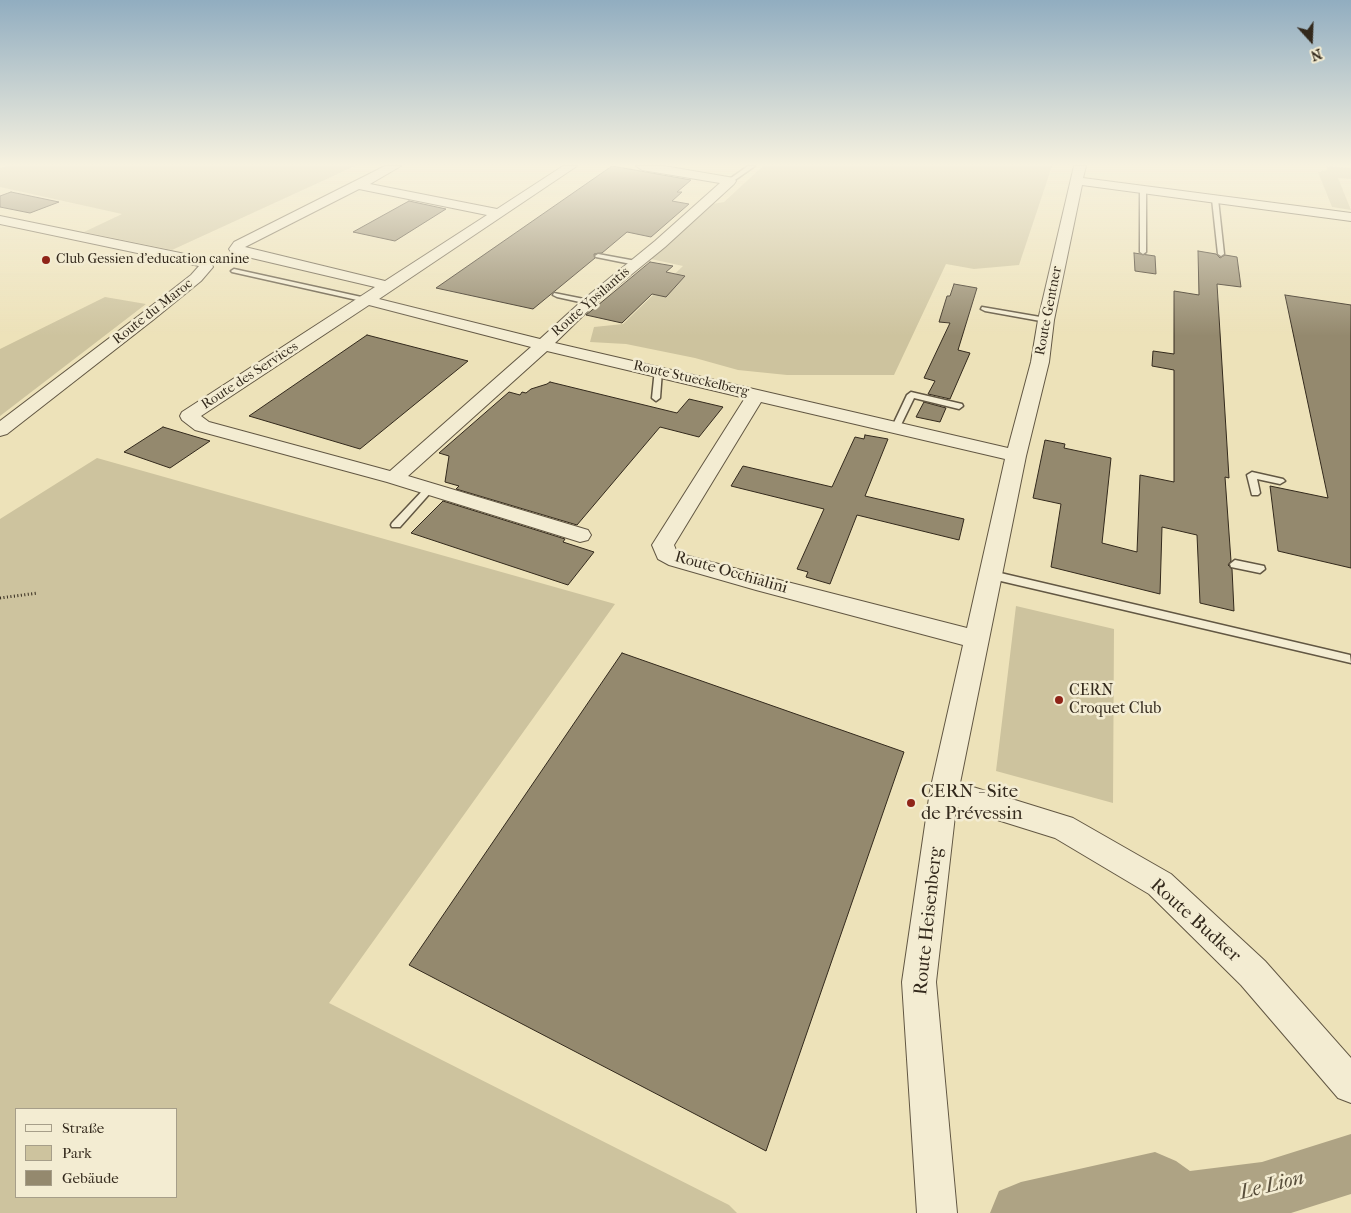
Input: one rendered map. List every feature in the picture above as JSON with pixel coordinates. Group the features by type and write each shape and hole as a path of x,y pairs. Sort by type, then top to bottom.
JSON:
{"street":[{"name":"Route du Maroc","path":"0,430 196,278 206,267 205,263 195,260 13,223"},
{"path":"283,223 239,245 236,249 388,286"},
{"path":"366,300 484,223"},
{"name":"Route Ypsilantis","path":"542,345 589,302 683,223"},
{"name":"Route Gentner","path":"1016,456 1040,362 1046,320 1067,223"},
{"name":"Route Stueckelberg","path":"366,300 542,345 1016,456"},
{"name":"Route des Services","path":"366,300 189,416 202,426 394,478 580,535"},
{"path":"394,478 542,345"},
{"name":"Route Occhialini","path":"756,395 709,474 663,545 666,554 677,560 756,582 976,640"},
{"name":"Route Heisenberg","path":"937,1213 919,982 944,791 976,640 992,575 1016,456"},
{"name":"Route Budker","path":"944,791 1063,827 1160,884 1253,973 1351,1085"}],"lane":[{"path":"1143,223 1143,252"},
{"path":"1218,223 1221,254"},
{"path":"598,256 636,263"},
{"path":"234,271 366,300"},
{"path":"557,295 589,302"},
{"path":"985,309 1046,320"},
{"path":"656,398 658,371"},
{"path":"895,429 911,395 959,406"},
{"path":"1254,493 1252,475 1280,481"},
{"path":"396,525 430,490"},
{"path":"1235,564 1260,569"},
{"path":"992,575 1350,659"}],"path":[{"path":"0,598 38,593"}],"green space":[{"path":"104,223 232,223 172,250 84,232"},
{"path":"691,223 1033,223 1019,265 974,269 946,264 894,375 787,375 738,370 695,358 626,344 590,342 594,327 623,324 683,266 651,259"},
{"path":"105,297 146,304 0,416 0,349"},
{"path":"97,458 615,604 329,1003 729,1205 737,1213 0,1213 0,519"},
{"name":"CERN Croquet Club","path":"1016,606 1114,629 1113,803 996,771"}],"building":[{"path":"370,223 424,223 395,241 353,232"},
{"path":"530,223 668,223 651,237 627,232 602,253 594,254 595,258 533,309 436,288"},
{"path":"1198,251 1216,254 1220,258 1225,255 1237,257 1241,287 1217,284 1229,478 1225,477 1231,561 1228,565 1232,569 1234,611 1200,603 1197,535 1162,527 1160,594 1051,567 1061,504 1033,498 1045,440 1065,444 1064,448 1111,458 1102,543 1137,552 1140,475 1174,482 1174,370 1152,366 1153,351 1174,354 1174,291 1199,295"},
{"path":"1134,253 1155,256 1156,274 1135,271"},
{"path":"650,262 673,266 666,272 685,276 666,297 652,294 622,323 586,315"},
{"path":"954,284 977,288 958,350 970,353 950,399 928,394 935,381 924,378 950,323 939,322 947,296 950,296"},
{"path":"1285,295 1351,305 1351,568 1278,551 1270,486 1328,498"},
{"path":"367,335 468,361 360,449 249,416"},
{"path":"550,382 677,413 689,399 723,407 699,437 660,427 577,525 456,489 459,486 445,482 449,456 439,453 509,392 520,395 522,392 526,393 531,389"},
{"path":"924,402 946,408 940,422 916,417"},
{"path":"163,427 210,441 170,468 124,452"},
{"path":"865,435 888,439 865,496 964,519 959,540 857,515 830,584 806,577 808,572 797,569 824,509 731,486 743,466 832,487 855,437 864,439"},
{"path":"443,501 565,539 563,542 594,552 568,585 411,533"},
{"path":"622,653 904,752 766,1151 409,965"}],"waterway":[{"name":"Le Lion","path":"1021,1213 1155,1182 1181,1203 1262,1192 1351,1164"}],"place":[{"name":"Club Gessien d'education canine","path":"46,260"},
{"name":"CERN Croquet Club","path":"1059,700"},
{"name":"CERN - Site de Prévessin","path":"911,803"}]}
